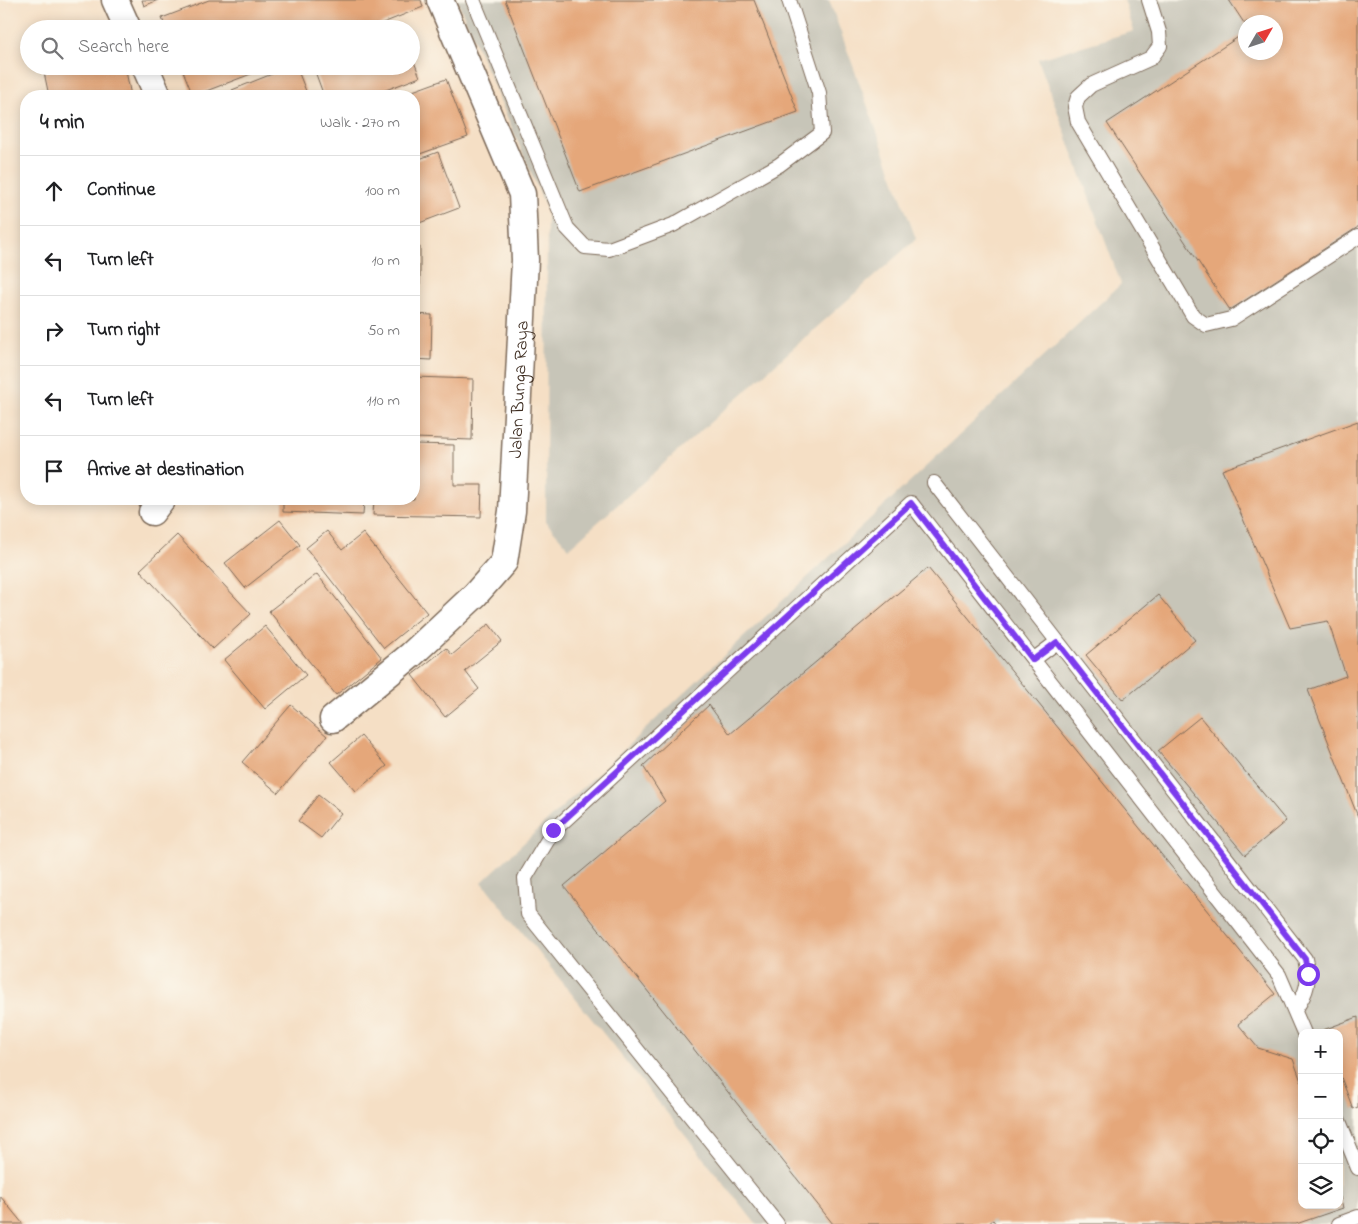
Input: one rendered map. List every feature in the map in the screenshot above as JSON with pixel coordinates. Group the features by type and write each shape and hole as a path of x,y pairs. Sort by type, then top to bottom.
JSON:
{"street":[{"path":"115,0 124,20"},
{"name":"Jalan Bunga Raya","path":"333,719 411,656 475,595 504,562 512,511 525,260 522,194 440,0"},
{"path":"149,75 155,90"}],"lane":[{"path":"473,0 567,228 585,247 609,249 673,224 779,165 822,133 819,93 789,0"},
{"path":"1150,0 1159,32 1160,46 1151,58 1091,85 1078,97 1075,108 1078,122 1193,316 1206,325 1231,319 1358,237"},
{"path":"934,483 1305,959 1308,974 1305,996 1295,1010"},
{"path":"777,1224 528,914 526,878 553,830 911,503 1279,975 1302,1029"},
{"path":"1033,660 1057,642"},
{"path":"1343,1131 1358,1168"},
{"path":"1339,1224 1358,1218"}],"shaded area":[{"path":"457,0 829,0 916,239 569,548 546,522 547,210"},
{"path":"1124,0 1358,0 1358,1224 756,1224 482,882 1121,284 1038,59 1134,31"}],"building":[{"path":"142,0 158,0 144,6"},
{"path":"209,0 421,0 423,7 390,20 163,20 162,18"},
{"path":"505,0 754,0 798,112 580,192"},
{"path":"1229,0 1358,0 1358,227 1230,310 1107,123 1238,37 1238,60 1283,60 1283,15 1239,15"},
{"path":"45,75 127,75 130,90 48,90"},
{"path":"185,75 248,75 209,90 191,90"},
{"path":"270,75 300,75 306,90 232,90"},
{"path":"316,75 419,75 420,77 386,90 322,90"},
{"path":"446,79 468,137 420,154 420,90 416,90"},
{"path":"438,152 459,208 420,223 420,159"},
{"path":"420,314 432,315 431,360 420,359"},
{"path":"420,377 473,379 472,440 420,438"},
{"path":"1358,421 1358,817 1308,690 1346,676 1328,621 1290,628 1222,470"},
{"path":"420,444 454,445 454,485 482,485 481,517 373,515 374,505 420,505"},
{"path":"283,505 364,505 363,515 283,512"},
{"path":"280,520 300,545 245,588 225,563"},
{"path":"327,531 342,550 363,533 427,613 384,648 306,548"},
{"path":"177,535 251,614 213,649 140,570"},
{"path":"928,568 1275,994 1238,1024 1258,1048 1293,1059 1298,1073 1298,1209 1340,1209 1296,1224 996,1224 993,1220 988,1224 833,1224 564,886 665,801 643,766 709,705 730,734"},
{"path":"317,574 382,658 336,695 269,611"},
{"path":"1158,595 1195,640 1123,700 1086,655"},
{"path":"489,624 502,641 465,671 479,689 445,717 412,675 446,648 452,655"},
{"path":"265,626 306,675 265,709 224,660"},
{"path":"291,705 327,736 278,793 242,762"},
{"path":"1200,717 1286,821 1245,855 1158,751"},
{"path":"361,736 387,766 356,791 331,762"},
{"path":"318,795 341,813 321,838 298,821"},
{"path":"1358,1017 1358,1107 1353,1109 1343,1083 1343,1029 1326,1029"},
{"path":"0,1196 23,1224 0,1224"}],"route":[{"path":"553,830 911,503 1033,660 1057,642 1305,959 1308,974"}]}
